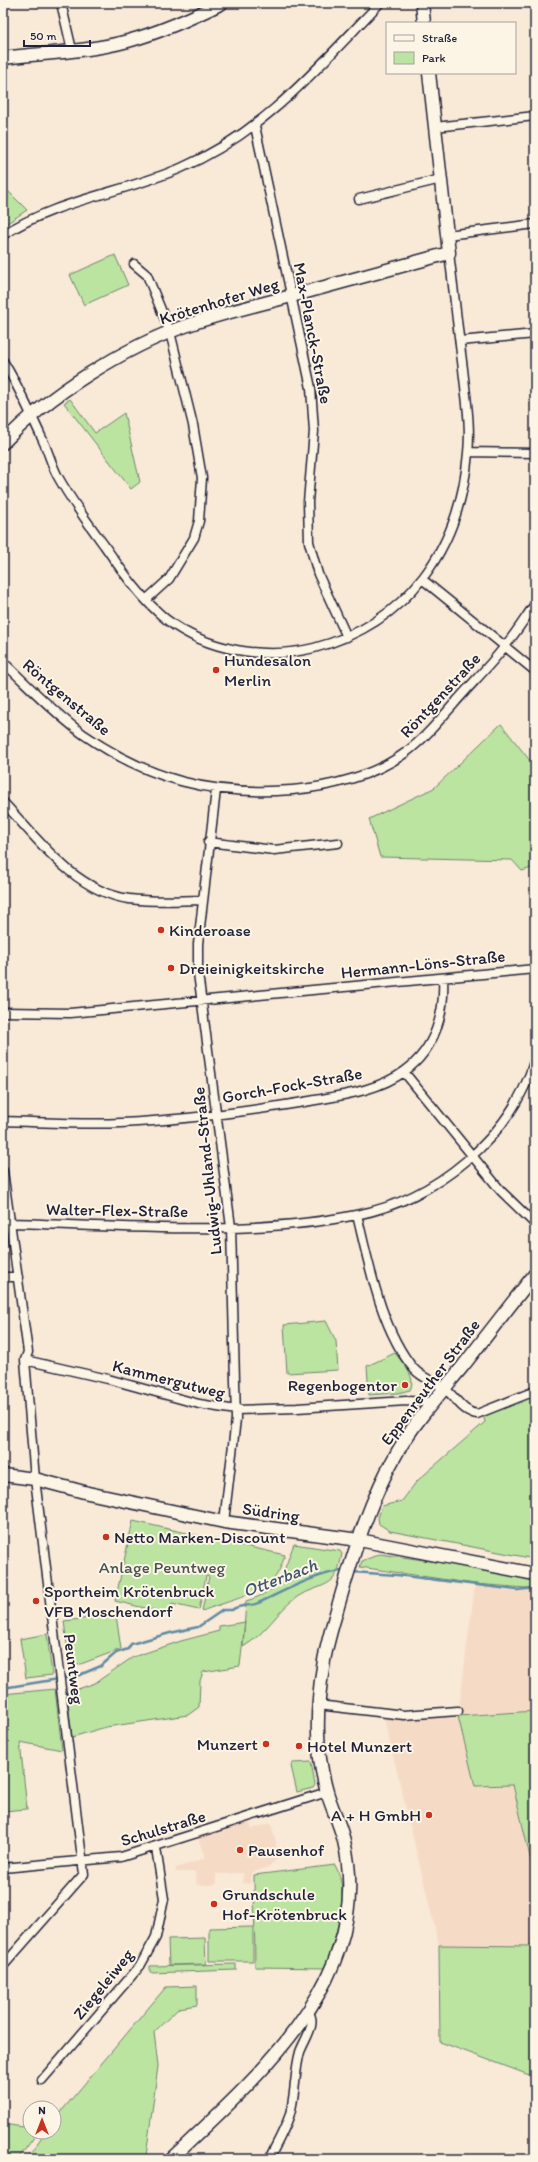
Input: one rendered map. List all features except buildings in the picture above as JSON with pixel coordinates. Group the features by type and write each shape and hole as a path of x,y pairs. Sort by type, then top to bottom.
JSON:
{"street":[{"path":"61,3 72,50"},
{"path":"3,58 72,50 128,41 178,24 222,3"},
{"path":"3,235 59,208 154,179 208,155 255,126 285,101 380,3"},
{"path":"422,3 424,22"},
{"path":"3,361 32,416 56,474 130,582 166,619 189,634 222,647 264,653 295,652 347,637 381,618 422,579 438,557 454,522 461,498 468,452 466,395 429,74"},
{"path":"435,127 535,116"},
{"name":"Max-Planck-Straße","path":"255,126 311,388 313,407 313,443 308,502 309,542 318,574 347,637"},
{"path":"358,199 441,179"},
{"path":"447,235 535,224"},
{"name":"Krötenhofer Weg","path":"3,443 32,416 102,366 170,332 212,317 449,253"},
{"path":"134,264 146,275 170,332 199,453 202,478 201,502 194,538 187,552 169,579 147,599"},
{"path":"460,341 535,334"},
{"path":"468,452 535,453"},
{"path":"422,579 535,671"},
{"name":"Röntgenstraße","path":"3,662 44,701 82,733 112,752 141,767 176,780 216,790 262,792 308,788 349,779 390,763 422,739 505,646 535,604"},
{"name":"Ludwig-Uhland-Straße","path":"216,790 208,842 202,900 198,944 198,974 231,1227 236,1410 224,1522"},
{"path":"3,802 54,856 87,883 127,898 151,901 202,900"},
{"path":"208,842 274,850 338,843"},
{"name":"Hermann-Löns-Straße","path":"3,1012 70,1013 535,969"},
{"name":"Gorch-Fock-Straße","path":"3,1121 120,1123 216,1114 336,1096 369,1088 404,1072 428,1047 438,1028 444,999 443,978"},
{"name":"Walter-Flex-Straße","path":"12,1223 182,1228 231,1227 285,1224 357,1215 387,1206 420,1191 472,1156 498,1129 512,1109 522,1091 535,1059"},
{"path":"404,1072 500,1191 535,1224"},
{"path":"3,1171 12,1223 28,1352 25,1360"},
{"path":"357,1215 377,1296 392,1332 414,1369 425,1380 444,1388 470,1413 477,1414 535,1391"},
{"name":"Eppenreuther Straße","path":"171,2159 265,2065 308,2012 331,1973 341,1947 348,1919 350,1888 344,1840 327,1792 318,1754 317,1724 323,1663 342,1594 359,1540 386,1472 408,1435 432,1402 535,1274"},
{"path":"3,1277 18,1277"},
{"name":"Kammergutweg","path":"25,1360 108,1379 199,1404 236,1410 297,1408 406,1401 432,1402"},
{"name":"Peuntweg","path":"3,1966 78,1883 84,1874 84,1861 35,1479 25,1360"},
{"name":"Südring","path":"3,1475 35,1479 88,1493 224,1522 359,1540 535,1574"},
{"path":"318,1705 404,1715 458,1711"},
{"name":"Schulstraße","path":"3,1868 121,1857 156,1848 327,1792"},
{"name":"Ziegeleiweg","path":"42,2080 140,1966 156,1937 164,1899 156,1848"},
{"path":"269,2159 290,2114 299,2058 309,2034 311,2019 308,2012"}],"shaded area":[{"path":"475,1584 526,1588 535,1586 535,1711 458,1716"},
{"path":"440,1715 458,1716 475,1786 513,1785 535,1878 535,1946 439,1945 384,1718"},
{"name":"Pausenhof","path":"249,1821 252,1829 271,1823 276,1842 277,1859 268,1867 251,1873 250,1884 243,1883 243,1873 216,1874 216,1885 197,1885 195,1872 176,1872 176,1868 205,1858 198,1838"}],"green space":[{"path":"3,186 27,210 3,226"},
{"path":"115,255 128,285 84,305 70,275"},
{"path":"70,399 95,433 124,413 140,482 131,489 64,403"},
{"path":"501,724 535,767 535,867 522,871 512,860 380,857 369,819 434,788"},
{"path":"326,1321 336,1341 338,1370 287,1373 284,1325"},
{"path":"395,1353 410,1375 412,1385 410,1390 398,1393 369,1395 367,1366"},
{"path":"535,1394 535,1559 390,1531 379,1524 378,1518 382,1506 402,1501 417,1481 485,1422 483,1414"},
{"name":"Anlage Peuntweg","path":"133,1521 285,1555 273,1580 268,1585 251,1594 202,1611 209,1577 206,1576 199,1610 172,1604 170,1614 115,1601"},
{"path":"294,1544 340,1551 342,1554 337,1573 330,1582 297,1597 283,1609 259,1635 243,1647 246,1601 258,1597 274,1587 283,1573"},
{"path":"380,1554 438,1562 497,1573 535,1582 535,1586 526,1588 475,1584 360,1567 362,1561"},
{"path":"116,1615 121,1649 70,1668 64,1621"},
{"path":"245,1622 240,1666 203,1672 200,1681 199,1707 188,1715 106,1727 72,1737 67,1693 95,1683 133,1657 181,1641 219,1631 219,1626"},
{"path":"47,1634 52,1675 26,1678 20,1639"},
{"path":"55,1689 62,1750 20,1742 27,1809 3,1811 3,1694"},
{"path":"535,1711 535,1878 513,1785 475,1786 458,1716"},
{"path":"311,1762 315,1785 313,1788 297,1792 291,1766 293,1763"},
{"path":"335,1865 340,1877 342,1903 337,1930 326,1968 255,1967 254,1875"},
{"path":"253,1927 253,1961 209,1961 209,1928"},
{"path":"205,1938 206,1964 169,1965 168,1939"},
{"path":"439,1945 535,1946 535,2092 532,2076 440,2042"},
{"path":"236,1964 236,1970 150,1973 150,1966"},
{"path":"197,1986 197,2005 179,2008 154,2032 158,2066 146,2156 143,2159 27,2159 40,2140 62,2140 62,2110 166,1987"},
{"path":"3,2124 22,2127 22,2140 32,2140 18,2159 3,2159"}],"waterway":[{"name":"Otterbach","path":"3,1688 77,1676 101,1666 116,1653 128,1649 131,1644 198,1627 223,1610 232,1610 238,1607 255,1604 314,1578 325,1574 345,1571"},
{"name":"Otterbach","path":"352,1572 397,1575 517,1590 535,1588"}],"place":[{"name":"Hundesalon Merlin","path":"216,670"},
{"name":"Kinderoase","path":"161,930"},
{"name":"Dreieinigkeitskirche","path":"171,968"},
{"name":"Regenbogentor","path":"405,1385"},
{"name":"Netto Marken-Discount","path":"106,1537"},
{"name":"Sportheim Krötenbruck VFB Moschendorf","path":"36,1601"},
{"name":"Munzert","path":"266,1744"},
{"name":"Hotel Munzert","path":"299,1746"},
{"name":"A + H GmbH","path":"429,1815"},
{"name":"Pausenhof","path":"240,1850"},
{"name":"Grundschule Hof-Krötenbruck","path":"214,1904"}]}
